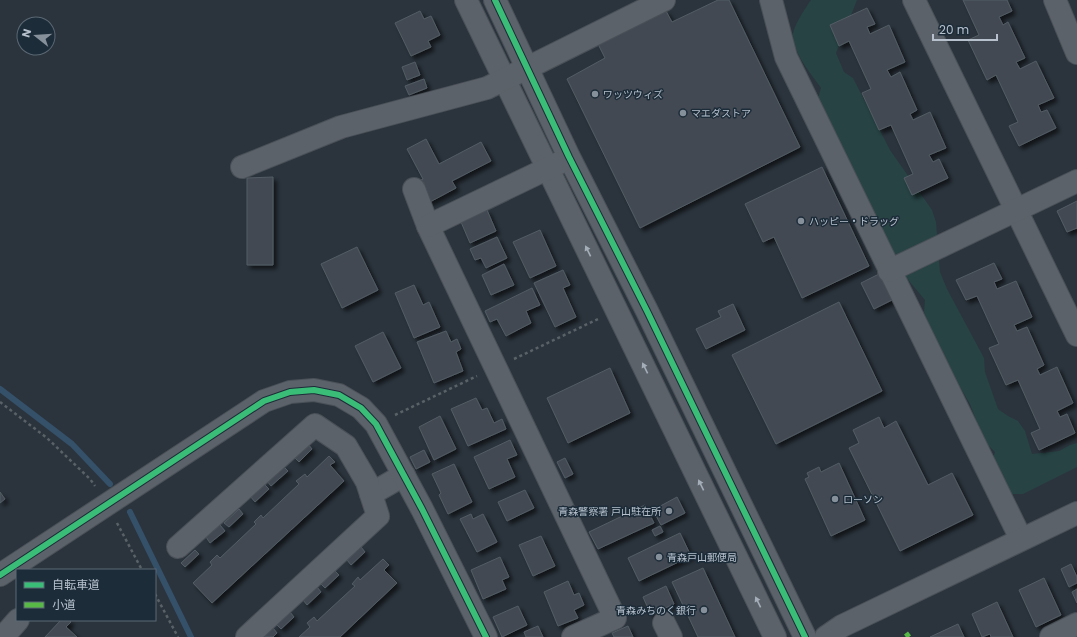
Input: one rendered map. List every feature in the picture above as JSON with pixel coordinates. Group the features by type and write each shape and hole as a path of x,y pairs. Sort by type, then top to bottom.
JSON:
{"street":[{"path":"466,0 775,637"},
{"path":"495,0 569,157 647,311 805,637"},
{"path":"242,167 341,127 487,88 664,0"},
{"path":"771,0 786,57 1021,540"},
{"path":"914,0 1077,335"},
{"path":"1055,0 1077,53"},
{"path":"428,226 569,157"},
{"path":"889,271 1077,181"},
{"path":"414,189 428,226 615,618 573,637"},
{"path":"0,575 264,401 290,392 314,390 339,395 361,408 376,424 422,509 486,637"},
{"path":"178,547 315,425 346,446 367,482 378,516 247,637"},
{"path":"371,494 404,475"},
{"path":"826,637 842,626 1077,513"},
{"path":"2,637 17,621"},
{"path":"1051,637 1077,624"}],"path":[{"path":"0,402 47,438 90,479 107,504 141,569"},
{"path":"156,596 178,637"}],"green space":[{"path":"811,0 857,0 836,53 844,72 853,78 890,150 932,210 936,222 940,272 947,289 984,358 985,372 998,409 1018,421 1025,431 1032,454 1059,451 1077,443 1077,467 1023,494 1010,494 993,458 995,452 984,441 970,404 942,361 924,312 925,300 909,281 886,245 842,154 837,135 824,120 817,101 821,88 800,57 794,43 793,36 797,23"}],"building":[{"name":"マエダストア","path":"718,0 729,0 800,147 640,228 567,79 605,58 598,44 666,11 672,22"},
{"path":"963,0 1007,0 1012,11 999,17 1003,25 1008,22 1025,58 1016,62 1020,69 1036,61 1054,98 1038,105 1041,112 1047,110 1056,128 1019,146 1009,126 1018,122 996,75 987,80 968,40 979,35"},
{"path":"867,8 875,24 867,27 870,34 889,25 905,62 887,70 891,77 900,72 917,110 910,114 913,120 930,112 946,148 929,155 933,162 939,159 948,178 912,195 904,178 913,174 891,125 879,130 862,93 871,89 849,41 839,46 830,25"},
{"path":"420,11 424,19 431,16 440,35 428,41 431,47 411,56 395,23"},
{"path":"415,62 420,75 407,80 402,67"},
{"path":"424,79 427,88 409,95 405,86"},
{"path":"426,139 439,164 481,142 491,161 452,181 456,188 428,203 417,182 423,179 407,149"},
{"name":"ハッピー・ドラッグ","path":"822,167 869,266 802,298 774,237 763,242 745,204"},
{"path":"273,177 273,265 247,265 247,178"},
{"path":"1077,201 1077,228 1067,232 1057,211"},
{"path":"487,210 496,231 470,243 461,222"},
{"path":"540,230 556,266 530,278 513,242"},
{"path":"497,237 507,258 486,268 481,258 475,260 470,249"},
{"path":"357,247 378,290 342,308 321,264"},
{"path":"994,263 1002,279 994,282 997,289 1016,281 1032,317 1014,325 1017,331 1027,327 1044,365 1037,369 1040,375 1057,367 1073,403 1057,411 1060,417 1067,414 1075,433 1039,450 1031,433 1040,429 1018,380 1006,385 989,348 999,344 977,296 966,300 956,280"},
{"path":"504,264 514,285 491,295 482,275"},
{"path":"563,270 570,285 563,288 576,317 555,327 534,283"},
{"path":"881,273 894,299 874,309 861,283"},
{"path":"414,285 423,305 429,302 440,327 414,338 395,293"},
{"path":"532,288 540,305 526,311 531,323 506,336 497,319 490,322 485,311"},
{"path":"839,302 882,391 776,444 732,355"},
{"path":"733,304 745,330 706,349 696,329 721,317 718,311"},
{"path":"446,331 451,342 457,339 461,349 456,352 463,371 434,383 417,342"},
{"path":"383,332 401,368 373,382 355,346"},
{"path":"610,368 630,413 568,443 547,398"},
{"path":"476,398 482,410 487,408 494,423 502,419 506,429 468,446 451,409"},
{"path":"440,416 456,449 434,460 419,427"},
{"path":"879,417 884,428 896,421 928,485 952,473 973,515 900,551 849,448 859,443 853,430"},
{"path":"510,440 517,455 507,459 515,477 489,489 474,457"},
{"path":"308,444 312,449 299,462 294,457"},
{"path":"424,450 430,462 416,469 410,457"},
{"path":"329,456 335,462 330,465 344,481 212,603 193,583 212,565 210,562 217,555 220,558 256,524 254,522 261,515 263,518 299,484 296,481 305,474 307,477"},
{"path":"565,458 573,474 565,478 557,462"},
{"name":"ローソン","path":"839,463 865,520 831,536 805,479 809,477 807,473 819,467 821,472"},
{"path":"454,464 472,502 448,514 439,495 441,493 432,474"},
{"path":"284,467 288,471 271,486 267,481"},
{"path":"264,484 269,489 255,502 250,496"},
{"path":"525,490 534,508 507,521 498,502"},
{"path":"0,492 5,499 0,503"},
{"name":"青森警察署 戸山駐在所","path":"677,497 685,513 661,525 653,510"},
{"path":"645,505 654,523 598,549 589,532"},
{"path":"239,509 243,514 229,527 224,523"},
{"path":"471,514 473,519 483,514 497,542 477,552 460,519"},
{"path":"220,525 225,531 210,543 206,537"},
{"path":"660,526 663,532 655,536 652,530"},
{"path":"680,533 691,556 639,581 628,558"},
{"path":"541,536 555,566 533,576 519,545"},
{"path":"361,547 365,552 351,565 347,560"},
{"path":"195,550 199,554 185,567 181,563"},
{"path":"500,557 509,577 502,580 506,589 483,599 471,570"},
{"path":"383,559 389,565 384,570 397,583 340,637 299,637 310,627 307,623 314,617 317,621 355,586 352,584 358,577 360,580"},
{"path":"1071,564 1077,577 1077,583 1069,587 1061,569"},
{"name":"青森みちのく銀行","path":"703,568 735,637 698,637 672,582"},
{"path":"334,570 339,575 325,588 320,583"},
{"path":"1044,578 1061,615 1036,627 1019,590"},
{"path":"568,581 574,595 579,593 584,605 574,610 578,618 558,626 544,592"},
{"path":"666,586 674,604 651,615 643,597"},
{"path":"317,587 321,592 307,605 303,600"},
{"path":"1077,589 1077,603 1072,592"},
{"path":"997,602 1013,637 991,637 990,634 982,637 972,614"},
{"path":"518,606 527,625 502,637 493,617"},
{"path":"290,612 294,617 281,629 276,624"},
{"path":"60,621 70,621 71,622 66,627 77,637 45,637"},
{"path":"958,624 964,637 930,637"},
{"path":"538,626 543,637 526,637 524,632"},
{"path":"628,626 633,637 614,637 612,633"},
{"path":"273,628 277,633 273,637 263,637"}],"waterway":[{"path":"0,389 72,444 110,484"},
{"path":"130,512 191,637"}],"marked path":[{"path":"906,633 909,637"}],"cycle path":[{"path":"495,0 569,157 647,311 805,637"},
{"path":"0,575 264,401 290,392 314,390 339,395 361,408 376,424 422,509 486,637"}],"place":[{"name":"ワッツウィズ","path":"595,94"},
{"name":"マエダストア","path":"683,113"},
{"name":"ハッピー・ドラッグ","path":"801,221"},
{"name":"ローソン","path":"835,499"},
{"name":"青森警察署 戸山駐在所","path":"669,511"},
{"name":"青森戸山郵便局","path":"659,557"},
{"name":"青森みちのく銀行","path":"704,610"}]}
